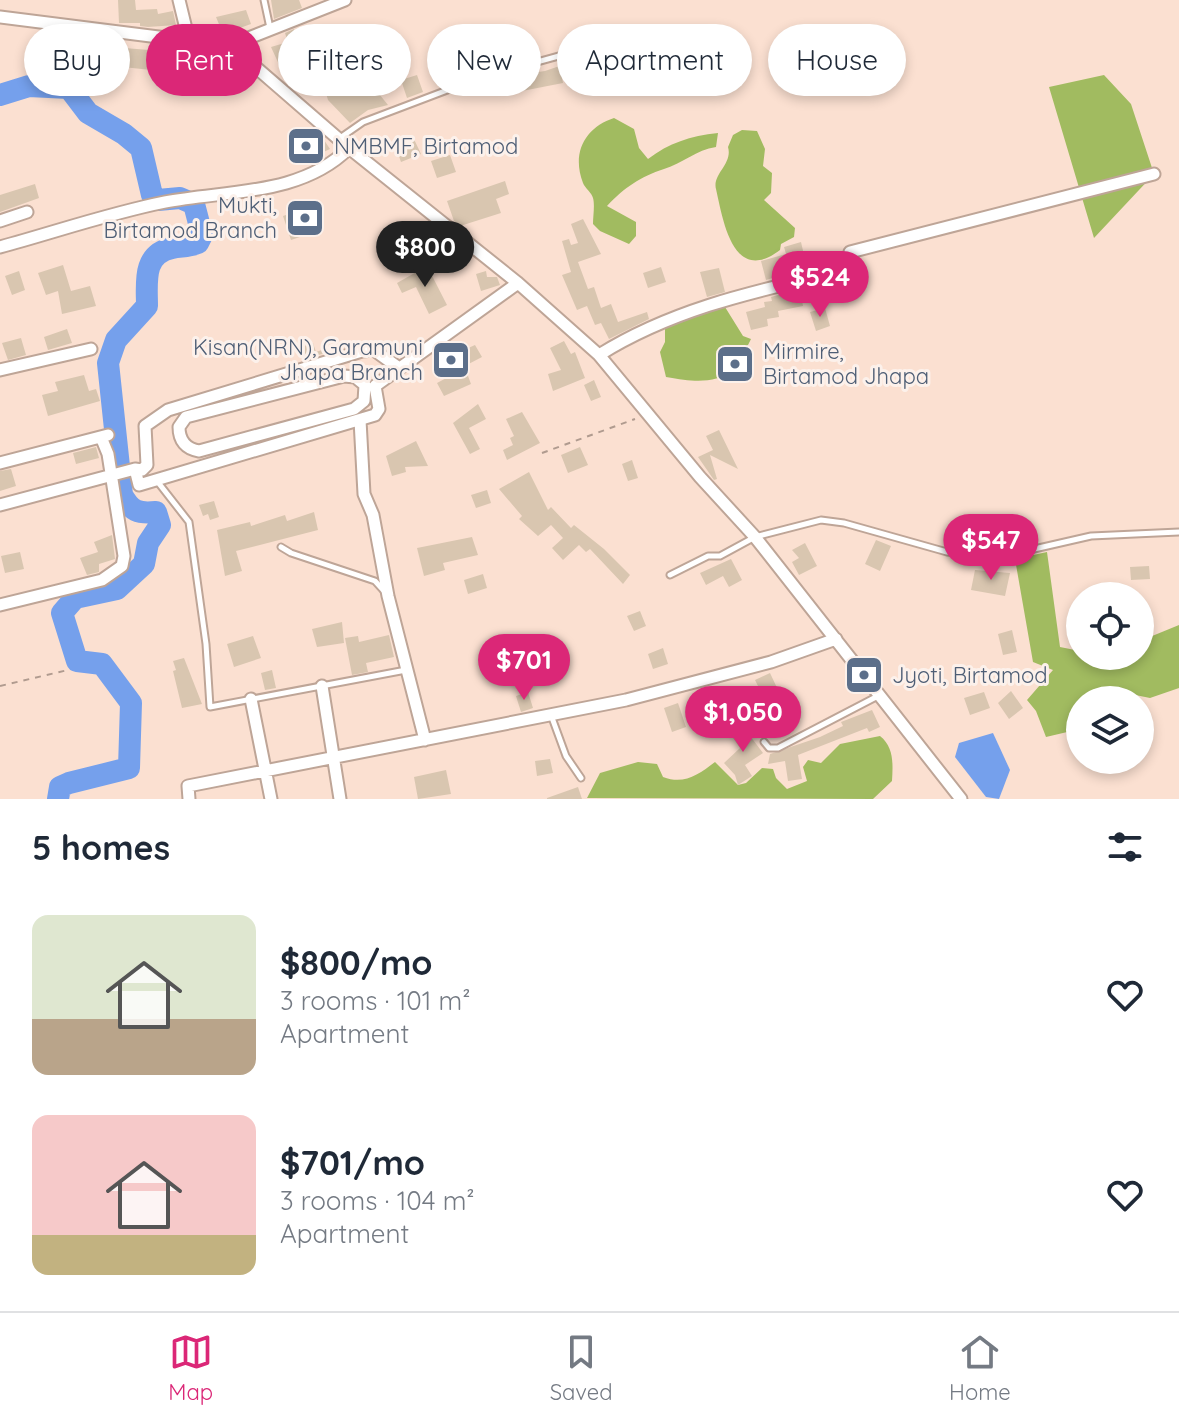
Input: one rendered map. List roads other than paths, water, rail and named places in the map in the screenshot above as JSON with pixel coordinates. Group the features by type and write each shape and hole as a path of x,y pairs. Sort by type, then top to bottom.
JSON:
{"street":[{"path":"179,0 185,24"},
{"path":"262,32 345,0"},
{"path":"0,17 146,36"},
{"path":"262,73 349,148 518,283 599,355 647,415 755,537 961,799"},
{"path":"0,247 163,203 251,191 295,180 317,171 349,148"},
{"path":"599,355 632,334 715,303 854,268 850,252 1154,174"},
{"path":"0,221 27,212"},
{"path":"132,470 139,485 375,415 379,409 375,386 518,283"},
{"path":"0,370 91,349"},
{"path":"0,505 111,474 142,470 147,465 145,426 168,410 362,351 374,350 399,368"},
{"path":"344,376 355,377 365,385 364,401 354,409 199,451 189,448 181,439 179,427 186,417 344,376"},
{"path":"360,420 364,494 373,515 388,596 425,740"},
{"path":"0,463 104,436 123,548 122,566 102,580 0,605"},
{"path":"189,799 188,786 626,700 757,666 836,639"},
{"path":"322,686 340,799"},
{"path":"251,699 271,799"}],"lane":[{"path":"264,0 270,28"},
{"path":"339,139 363,122 479,78 557,56"},
{"path":"157,480 189,522 206,644 210,707 407,669"},
{"path":"670,575 708,556 720,556 755,537 821,520 844,523 947,552 984,556 1021,552 1091,536 1179,532"},
{"path":"281,547 375,581 388,596"},
{"path":"764,742 769,748 778,748 879,696"},
{"path":"551,714 566,756 581,778"}],"water":[{"path":"993,733 1010,770 999,799 986,797 955,757 959,743"}],"waterway":[{"path":"0,95 29,86 69,88 88,113 141,148 152,195 158,200 180,198 194,204 202,235 198,243 162,251 155,256 148,271 147,306 116,340 108,363 122,495 136,510 156,512 160,525 148,543 144,564 117,589 75,598 62,613 77,661 102,664 131,703 129,768 69,783 60,787 58,799"}],"place":[{"name":"NMBMF, Birtamod","path":"306,146"},
{"name":"Mukti, Birtamod Branch","path":"305,218"},
{"name":"Kisan(NRN), Garamuni Jhapa Branch","path":"451,360"},
{"name":"Mirmire, Birtamod Jhapa","path":"735,364"},
{"name":"Jyoti, Birtamod","path":"864,675"}]}
